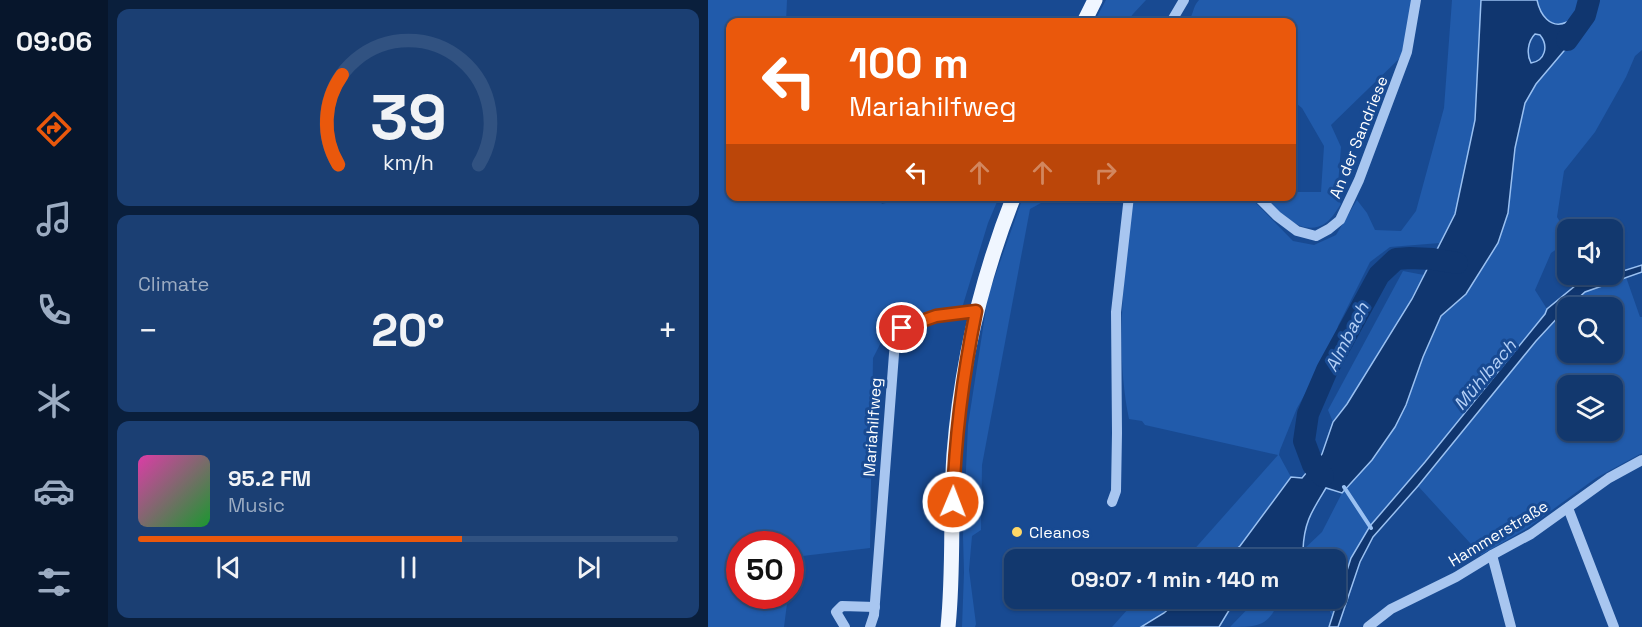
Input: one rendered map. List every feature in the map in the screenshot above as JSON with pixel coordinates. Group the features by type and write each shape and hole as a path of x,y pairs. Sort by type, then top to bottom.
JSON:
{"main road":[{"path":"1085,18 1095,0"},
{"path":"948,627 951,595 954,455 959,403 976,311 1012,201"}],"street":[{"path":"1173,18 1184,0"},
{"name":"An der Sandriese","path":"1262,201 1297,231 1316,236 1340,220 1359,180 1407,52 1416,0"},
{"path":"1112,502 1116,491 1118,433 1116,312 1128,201"},
{"name":"Mariahilfweg","path":"870,627 875,607 895,341 902,328 936,316 976,311"},
{"name":"Hammerstraße","path":"1368,627 1391,609 1456,577 1531,534 1609,478 1642,459"},
{"path":"1568,508 1614,627"},
{"path":"1492,555 1511,627"},
{"path":"845,627 836,612 842,606 875,607"}],"shaded area":[{"path":"708,0 787,0 786,18 726,18 726,201 880,201 882,204 893,201 997,201 988,223 962,308 893,319 873,358 870,548 804,556 804,531 726,531 726,609 786,609 784,627 708,627"},
{"path":"1106,0 1146,0 1130,18 1096,18"},
{"path":"1199,0 1412,0 1403,55 1331,125 1341,147 1337,197 1341,204 1327,222 1318,227 1301,226 1292,222 1268,201 1296,201 1296,192 1321,192 1324,146 1302,108 1296,103 1296,18 1190,18"},
{"path":"1452,0 1481,0 1475,120 1455,214 1440,243 1390,247 1370,262 1338,326 1336,340 1297,408 1280,450 1279,455 1291,477 1236,549 1195,549 1278,455 1145,425 1142,421 1129,419 1122,364 1122,308 1132,201 1254,201 1293,241 1314,245 1336,235 1357,200 1367,213 1375,230 1401,231 1416,211 1444,108"},
{"path":"1481,0 1537,0 1543,15 1556,24 1582,15 1591,19 1536,84 1525,103 1515,148 1508,213 1498,243 1466,294 1441,316 1395,427 1372,460 1342,493 1326,488 1310,517 1303,549 1236,549 1291,477 1302,478 1322,454 1333,422 1347,404 1412,299 1455,214 1475,120","holes":["1535,34 1540,35 1543,39 1544,52 1540,59 1531,63 1528,52 1529,44"]},
{"path":"1537,0 1642,0 1642,50 1635,56 1626,77 1595,132 1564,171 1557,217 1557,249 1551,253 1535,290 1547,309 1545,314 1370,526 1351,558 1346,574 1346,549 1304,549 1322,532 1342,493 1372,460 1441,316 1466,294 1515,148 1525,103 1536,84 1554,63 1567,23 1550,22 1541,12"},
{"path":"1022,201 1045,201 1030,209 982,465 981,530 972,536 969,570 976,624 975,627 962,627 968,425 988,296"},
{"path":"1642,265 1642,272 1623,279 1623,271"},
{"path":"1403,271 1424,275 1382,350 1333,422 1328,410"},
{"path":"1626,277 1640,317 1642,317 1642,453 1596,478 1526,529 1481,555 1418,486 1536,341 1557,319 1557,363 1623,363 1623,297 1580,297 1585,292 1604,285 1623,285 1623,278"},
{"path":"1605,285 1585,292 1580,297 1562,297 1575,286"},
{"path":"1557,301 1557,318 1373,537 1360,562 1346,603 1346,574 1351,558 1370,526 1425,462 1547,309"},
{"path":"1128,609 1169,609 1141,627 1112,627"},
{"path":"1169,609 1230,609 1219,627 1141,627"},
{"path":"1247,609 1275,609 1261,624 1230,627"},
{"path":"1330,609 1335,609 1333,617"},
{"path":"1335,609 1344,609 1338,627 1329,627"}],"waterway":[{"name":"Almbach","path":"1567,40 1585,15 1589,0"},
{"name":"Almbach","path":"1323,476 1313,465 1304,441 1308,414 1327,370 1379,275 1396,259 1433,259 1457,263"},
{"name":"Mühlbach","path":"1344,487 1371,528"}],"place":[{"name":"Cleanos","path":"1017,532"}],"route":[{"path":"902,328 936,316 976,311 959,403 954,455 953,502"}]}
